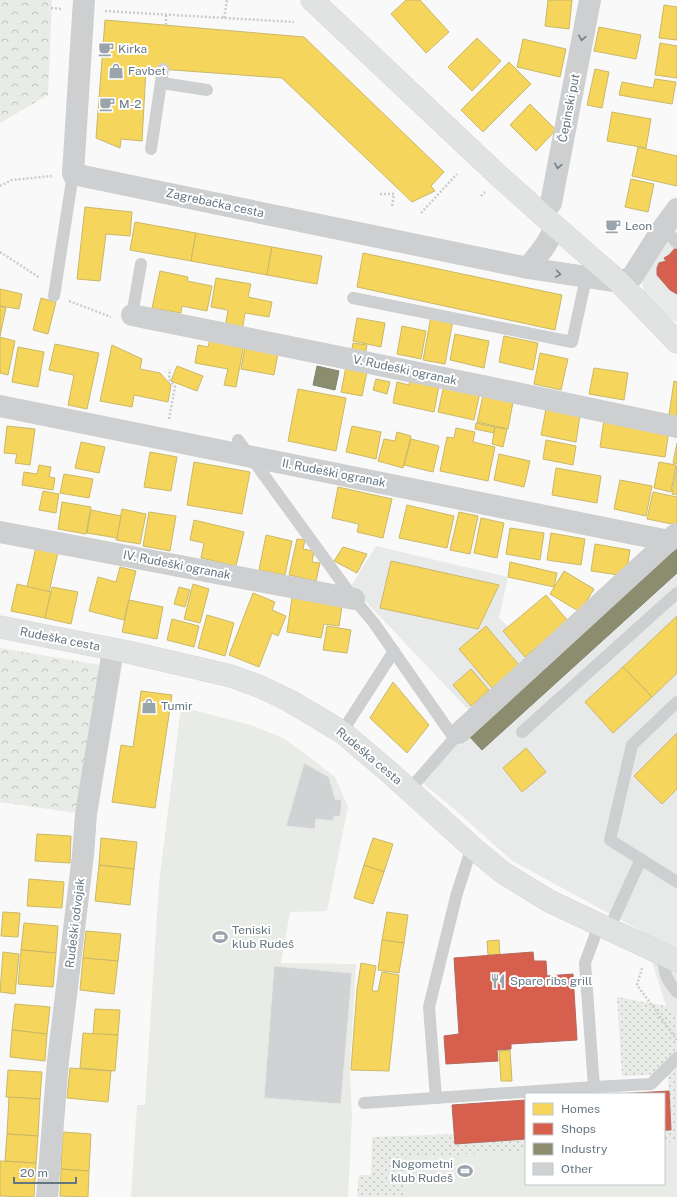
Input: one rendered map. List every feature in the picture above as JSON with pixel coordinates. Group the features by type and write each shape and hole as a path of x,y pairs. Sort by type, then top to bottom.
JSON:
{"street":[{"path":"312,0 500,177 620,282 677,342"},
{"name":"Čepinski put","path":"548,220 590,0"},
{"path":"73,174 84,5"},
{"name":"Zagrebačka cesta","path":"73,174 528,268 620,282"},
{"path":"620,282 632,277 670,235 677,209"},
{"path":"528,268 545,246 548,220"},
{"name":"V. Rudeški ogranak","path":"132,315 677,427"},
{"name":"II. Rudeški ogranak","path":"0,406 164,439 244,448 673,537"},
{"name":"IV. Rudeški ogranak","path":"0,532 354,598"},
{"name":"II. Rudeški ogranak","path":"456,736 673,537"},
{"name":"Rudeška cesta","path":"0,627 231,676 290,700 342,732 502,872 549,901 670,957"},
{"name":"Rudeški odvojak","path":"47,1197 58,1061 83,855 86,814 113,650"}],"lane":[{"path":"152,149 163,69"},
{"path":"162,83 207,90"},
{"path":"54,296 73,174"},
{"path":"132,315 140,264"},
{"path":"353,298 572,342 586,278"},
{"path":"244,448 354,598 374,622 456,736 409,790"},
{"path":"522,732 677,593"},
{"path":"342,732 394,651"},
{"path":"677,702 632,745 610,840 677,882"},
{"path":"436,1098 429,1007 457,893 472,847"},
{"path":"594,1087 585,963 641,859"},
{"path":"670,957 664,973 667,980 677,992"},
{"path":"364,1103 651,1084 677,1058"}],"path":[{"path":"224,18 227,0"},
{"path":"51,8 84,5 166,15 294,22"},
{"path":"166,15 166,25"},
{"path":"0,186 12,180 73,174"},
{"path":"421,213 458,174"},
{"path":"380,194 394,194 392,206"},
{"path":"0,252 39,276"},
{"path":"54,296 118,320 132,315"},
{"path":"164,439 175,387 168,379 170,369"},
{"path":"643,964 637,985 677,1040"}],"shaded area":[{"path":"677,224 677,322 671,319 644,293 642,280"},
{"path":"677,543 677,1020 666,1006 643,932 511,860 452,807 421,782 475,717 351,586 376,546 508,577 499,618 543,657"}],"green space":[{"path":"0,0 52,0 48,95 0,123"},
{"path":"0,648 100,665 77,813 0,802"},
{"name":"Teniski klub Rudeš","path":"181,707 251,725 283,738 335,777 348,807 327,911 290,912 281,963 356,964 350,1070 352,1118 348,1197 131,1197 137,1105 145,1105 159,883"},
{"path":"617,997 666,1006 677,1020 677,1142 665,1143 665,1130 671,1130 668,1074 622,1076"},
{"path":"454,1134 455,1144 525,1139 525,1151 404,1158 406,1197 357,1197 359,1175 371,1175 372,1137"},
{"name":"Nogometni klub Rudeš","path":"677,1142 677,1197 406,1197 404,1158 525,1151 525,1185 665,1185 665,1143"}],"building: Homes":[{"path":"406,0 420,0 449,32 426,53 391,14"},
{"path":"548,0 572,0 569,29 545,26"},
{"path":"664,5 677,7 677,40 659,38"},
{"path":"105,20 304,37 444,172 431,186 435,191 412,202 282,78 146,68 142,141 121,139 120,148 96,138"},
{"path":"599,27 641,35 636,59 594,51"},
{"path":"477,38 501,61 472,91 448,67"},
{"path":"523,39 566,49 560,77 517,67"},
{"path":"660,43 677,46 677,78 655,75"},
{"path":"509,62 531,84 483,132 461,110"},
{"path":"595,69 609,72 602,108 587,105"},
{"path":"655,79 676,82 672,104 619,95 622,82 653,88"},
{"path":"530,104 556,130 536,151 510,125"},
{"path":"612,112 651,119 646,148 607,141"},
{"path":"638,147 677,156 677,186 632,176"},
{"path":"631,179 654,184 648,212 625,207"},
{"path":"85,207 132,212 130,236 106,234 100,281 77,279"},
{"path":"135,222 196,233 191,261 130,250"},
{"path":"196,233 272,247 267,275 191,261"},
{"path":"272,247 322,256 317,284 267,275"},
{"path":"363,253 562,295 555,330 357,287"},
{"path":"160,271 188,277 187,281 212,286 207,311 182,306 181,313 152,308"},
{"path":"216,278 251,284 248,297 272,302 269,317 245,313 242,331 225,328 228,310 211,307"},
{"path":"0,289 22,294 19,309 0,306"},
{"path":"41,298 56,302 48,334 33,330"},
{"path":"0,306 6,308 0,336"},
{"path":"431,316 453,320 445,364 423,360"},
{"path":"357,318 385,323 381,347 353,341"},
{"path":"402,326 426,331 421,359 397,354"},
{"path":"455,334 489,341 484,368 450,360"},
{"path":"504,336 538,343 533,370 499,362"},
{"path":"0,337 15,341 8,375 0,373"},
{"path":"210,338 244,344 236,387 224,385 228,369 195,363 198,345 208,347"},
{"path":"353,343 367,345 365,356 351,354"},
{"path":"55,344 99,353 87,409 68,405 74,375 49,370"},
{"path":"112,345 142,359 140,369 160,373 171,385 168,402 134,395 132,407 100,401"},
{"path":"18,347 44,352 38,387 12,382"},
{"path":"245,347 278,353 274,375 241,369"},
{"path":"540,353 568,359 561,390 534,384"},
{"path":"177,366 203,376 197,391 171,381"},
{"path":"346,367 367,372 362,396 341,392"},
{"path":"594,368 628,373 624,400 589,394"},
{"path":"376,379 390,382 387,394 373,390"},
{"path":"410,379 439,386 434,412 393,403 397,382 409,385"},
{"path":"674,381 677,382 677,416 669,415"},
{"path":"444,385 480,392 474,420 438,412"},
{"path":"298,389 346,398 336,451 288,441"},
{"path":"483,396 513,402 508,429 477,422"},
{"path":"546,409 580,415 576,442 541,435"},
{"path":"604,420 669,430 665,457 600,447"},
{"path":"476,423 495,427 494,433 475,429"},
{"path":"7,426 35,429 30,465 15,463 17,454 4,453"},
{"path":"352,426 381,432 376,459 346,452"},
{"path":"495,427 507,429 503,447 492,444"},
{"path":"456,428 475,432 473,442 495,447 488,481 440,471 447,437 454,438"},
{"path":"397,432 411,436 403,468 378,461 384,439 395,441"},
{"path":"411,439 439,446 433,472 404,465"},
{"path":"546,440 576,446 573,465 543,459"},
{"path":"81,442 105,447 99,473 75,468"},
{"path":"677,443 677,464 673,463"},
{"path":"150,452 177,457 171,491 144,487"},
{"path":"499,454 530,461 524,487 494,480"},
{"path":"194,462 250,472 242,514 187,505"},
{"path":"659,462 676,465 671,492 654,488"},
{"path":"39,465 51,467 49,477 55,478 53,490 22,485 24,472 37,474"},
{"path":"677,466 677,495 672,494"},
{"path":"556,468 601,476 597,503 552,495"},
{"path":"64,474 93,479 89,498 60,493"},
{"path":"620,480 652,486 646,516 614,509"},
{"path":"338,487 392,499 383,538 357,532 359,524 332,518"},
{"path":"43,491 59,494 56,513 39,510"},
{"path":"653,492 677,497 677,525 647,519"},
{"path":"62,502 91,507 86,534 58,529"},
{"path":"407,505 454,516 447,548 399,538"},
{"path":"122,509 146,514 140,544 116,540"},
{"path":"91,510 121,516 117,538 87,533"},
{"path":"149,512 176,516 170,551 143,546"},
{"path":"459,512 478,516 470,554 450,550"},
{"path":"481,518 504,523 497,558 474,553"},
{"path":"194,520 244,532 236,566 201,558 204,543 190,540"},
{"path":"510,528 544,533 540,560 506,554"},
{"path":"551,533 585,539 581,565 547,560"},
{"path":"266,535 292,541 285,575 259,570"},
{"path":"297,539 305,540 303,549 314,551 312,562 320,563 316,581 289,575"},
{"path":"595,544 630,550 626,576 591,571"},
{"path":"36,547 58,552 49,592 27,587"},
{"path":"343,547 367,554 357,573 334,561"},
{"path":"391,561 499,585 478,629 380,608"},
{"path":"510,562 557,573 554,587 508,577"},
{"path":"120,567 136,571 124,620 89,611 98,577 116,582"},
{"path":"564,571 594,589 580,612 550,594"},
{"path":"17,584 51,592 45,618 11,611"},
{"path":"193,584 209,589 200,623 184,619"},
{"path":"52,587 78,592 71,624 45,618"},
{"path":"179,587 190,590 185,607 174,604"},
{"path":"253,593 275,602 272,610 286,616 278,636 272,633 259,667 229,655"},
{"path":"546,595 568,621 525,657 503,631"},
{"path":"292,598 342,606 339,626 324,624 321,638 287,632"},
{"path":"129,600 163,607 157,639 122,632"},
{"path":"207,615 234,623 225,656 198,648"},
{"path":"677,616 677,673 652,697 623,667"},
{"path":"172,619 199,626 194,647 167,640"},
{"path":"327,626 351,630 347,653 323,650"},
{"path":"486,626 519,665 492,688 459,649"},
{"path":"623,667 652,697 613,733 585,702"},
{"path":"471,669 489,690 471,706 453,685"},
{"path":"393,682 429,725 407,753 370,718"},
{"path":"141,691 172,695 155,808 112,802 121,745 133,747"},
{"path":"677,733 677,789 662,804 634,776"},
{"path":"526,748 546,772 522,792 503,768"},
{"path":"37,834 71,836 70,863 35,861"},
{"path":"101,838 137,842 134,869 99,865"},
{"path":"373,838 393,844 384,872 364,865"},
{"path":"99,865 134,869 130,905 95,901"},
{"path":"364,865 384,872 373,904 354,898"},
{"path":"29,879 64,882 62,908 27,906"},
{"path":"3,912 20,913 18,937 1,936"},
{"path":"387,912 408,915 404,943 382,940"},
{"path":"24,923 58,926 56,953 21,950"},
{"path":"86,931 121,934 118,961 83,958"},
{"path":"382,940 404,943 399,973 378,970"},
{"path":"499,940 500,955 488,955 487,941"},
{"path":"21,950 56,953 53,987 18,984"},
{"path":"3,952 19,954 15,994 0,992"},
{"path":"83,958 118,961 114,994 80,990"},
{"path":"361,963 376,966 372,991 378,991 382,972 399,975 389,1071 351,1070 357,989"},
{"path":"15,1004 50,1007 47,1034 12,1030"},
{"path":"95,1009 120,1010 118,1035 93,1034"},
{"path":"12,1030 47,1034 45,1061 10,1057"},
{"path":"83,1033 118,1035 115,1071 80,1068"},
{"path":"510,1050 512,1081 501,1081 499,1051"},
{"path":"70,1068 111,1071 108,1102 67,1098"},
{"path":"8,1070 42,1072 40,1099 6,1097"},
{"path":"9,1097 40,1099 38,1136 7,1134"},
{"path":"63,1132 91,1134 89,1171 61,1169"},
{"path":"7,1134 38,1136 36,1163 5,1161"},
{"path":"0,1161 36,1163 34,1197 0,1196"},
{"path":"61,1169 89,1171 88,1197 60,1196"}],"building: Shops":[{"path":"677,246 677,263 669,255"},
{"path":"669,255 677,263 677,294 670,290 657,275 659,263 666,261 664,258"},
{"path":"533,952 534,961 546,961 547,976 573,974 577,1040 511,1044 511,1049 497,1050 498,1061 446,1064 444,1036 459,1034 454,958"},
{"path":"669,1091 671,1130 665,1130 665,1093 634,1093"},
{"path":"525,1100 525,1139 455,1144 452,1105"}],"building: Industry":[{"path":"317,366 339,371 335,390 313,385"},
{"path":"677,545 677,573 482,750 468,735"}],"building: Other":[{"path":"304,763 329,777 335,799 342,800 340,817 334,816 333,821 316,819 315,829 286,826"},
{"path":"274,966 352,973 341,1104 264,1098"}],"place":[{"name":"Kirka","path":"106,49"},
{"name":"Favbet","path":"116,71"},
{"name":"M-2","path":"107,104"},
{"name":"Leon","path":"613,226"},
{"name":"Tumir","path":"149,706"},
{"name":"Teniski klub Rudeš","path":"220,937"},
{"name":"Spare ribs grill","path":"498,981"},
{"name":"Nogometni klub Rudeš","path":"465,1171"}]}
